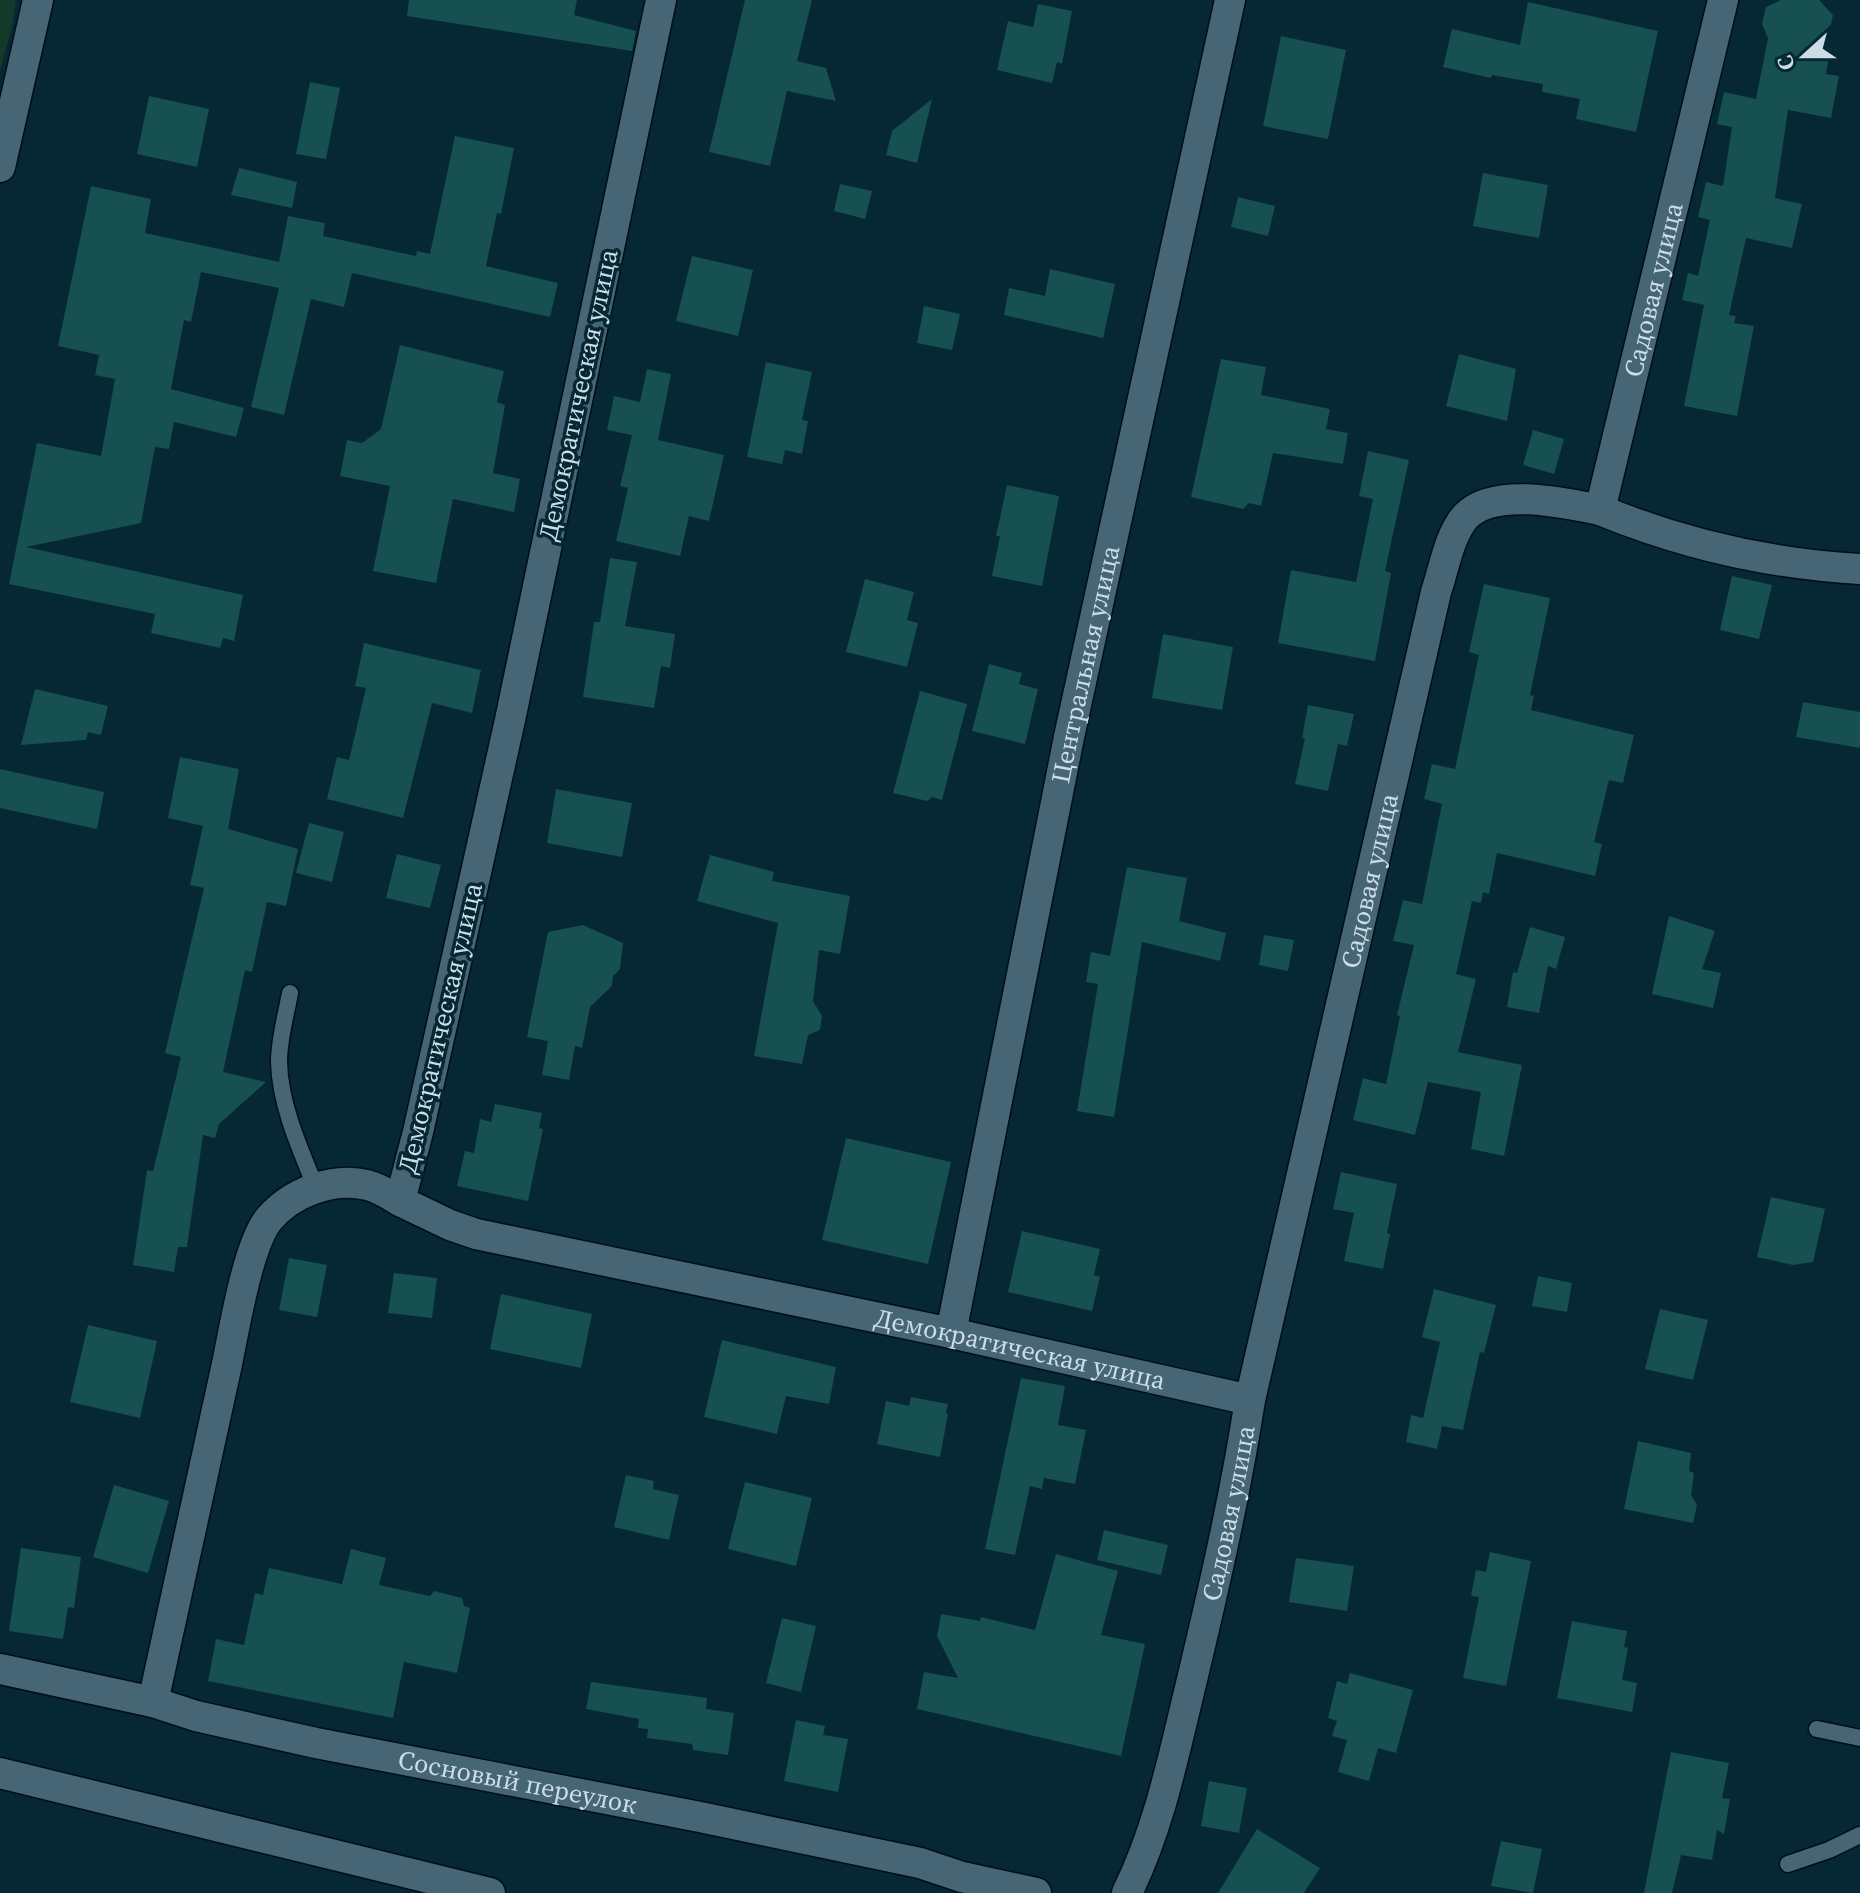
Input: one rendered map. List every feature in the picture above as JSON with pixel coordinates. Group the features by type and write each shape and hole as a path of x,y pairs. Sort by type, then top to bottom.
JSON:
{"street":[{"path":"0,167 38,0"},
{"name":"Демократическая улица","path":"661,0 510,720 400,1201 476,1234 951,1333 1250,1400"},
{"name":"Центральная улица","path":"951,1333 1069,737 1230,0"},
{"name":"Садовая улица","path":"1127,1893 1158,1818 1219,1567 1250,1400 1436,592 1451,545 1467,516 1483,505 1524,499 1600,510 1723,0"},
{"path":"1600,510 1642,527 1744,554 1860,569"},
{"path":"153,1702 248,1271 268,1220 316,1188 334,1183 370,1186 400,1201"},
{"name":"Сосновый переулок","path":"0,1669 153,1702 196,1716 301,1740 700,1817 920,1863 962,1877 1036,1893"},
{"path":"0,1773 490,1893"}],"lane":[{"path":"290,993 279,1061 281,1079 300,1149 316,1188"},
{"path":"1817,1729 1860,1738"},
{"path":"1788,1864 1860,1835"}],"green space":[{"path":"0,0 16,0 0,71"}],"building":[{"path":"409,0 577,0 574,15 636,31 632,51 407,16"},
{"path":"745,0 812,0 797,61 826,68 836,101 787,91 770,166 709,152"},
{"path":"1781,0 1819,0 1833,15 1826,48 1830,49 1826,74 1839,76 1831,118 1788,110 1775,198 1802,204 1792,248 1746,238 1729,315 1736,316 1734,323 1754,326 1737,416 1684,406 1704,305 1682,300 1688,273 1698,276 1710,220 1698,217 1706,182 1723,186 1732,127 1717,124 1724,92 1756,99 1768,38 1762,24 1766,7"},
{"path":"1528,2 1658,31 1636,132 1576,119 1580,99 1542,92 1543,84 1492,75 1491,78 1443,67 1452,29 1520,45"},
{"path":"1038,4 1072,11 1062,64 1057,62 1052,83 997,70 1008,21 1033,27"},
{"path":"1281,36 1346,50 1328,139 1263,126"},
{"path":"310,82 340,88 326,159 296,154"},
{"path":"149,96 209,109 197,167 137,154"},
{"path":"932,99 917,163 886,155 892,131"},
{"path":"455,136 514,148 501,214 497,213 486,266 558,283 550,317 352,273 344,307 311,299 284,415 251,407 279,288 201,272 191,322 184,320 171,389 244,408 236,437 174,422 169,449 155,447 141,523 26,547 243,595 234,641 223,638 220,648 151,633 155,614 9,584 37,443 101,456 115,379 95,375 99,355 58,346 91,186 151,199 145,233 279,262 288,216 325,223 323,236 416,256 417,251 430,254"},
{"path":"239,168 297,182 292,208 231,195"},
{"path":"1483,173 1548,185 1539,238 1473,226"},
{"path":"840,184 872,191 865,219 834,211"},
{"path":"1238,197 1275,206 1268,236 1231,227"},
{"path":"692,256 753,270 738,336 676,321"},
{"path":"1050,269 1115,284 1103,338 1004,315 1009,288 1045,296"},
{"path":"924,306 960,314 952,350 917,343"},
{"path":"400,345 504,371 497,402 505,405 493,473 520,479 514,512 453,499 436,583 373,571 390,486 340,476 347,440 362,443 381,429"},
{"path":"1459,354 1516,369 1507,421 1446,406"},
{"path":"1221,359 1266,367 1261,395 1330,409 1326,429 1348,433 1343,464 1273,453 1261,506 1249,503 1243,509 1191,497"},
{"path":"766,362 812,372 802,420 808,421 802,454 785,450 782,464 747,457"},
{"path":"647,369 671,374 658,440 724,455 709,521 689,516 680,556 616,541 628,488 620,486 632,435 607,430 614,396 640,402"},
{"path":"1533,430 1564,439 1554,474 1523,465"},
{"path":"1368,451 1409,460 1385,571 1391,573 1375,661 1278,643 1291,570 1356,582 1373,499 1359,496"},
{"path":"1007,485 1059,496 1042,586 992,576 1000,536 996,536"},
{"path":"610,558 637,562 625,626 675,634 670,668 661,666 654,708 583,697 594,622 600,622"},
{"path":"1732,576 1772,585 1759,639 1720,630"},
{"path":"865,579 914,592 907,620 918,623 907,667 846,652"},
{"path":"1484,584 1550,598 1530,695 1534,696 1531,710 1634,735 1623,783 1609,780 1594,842 1602,844 1595,876 1497,853 1489,894 1483,892 1481,903 1472,901 1456,974 1476,979 1458,1052 1522,1065 1504,1156 1471,1149 1481,1092 1428,1082 1415,1135 1353,1120 1363,1078 1386,1084 1400,1016 1397,1015 1414,945 1393,941 1403,900 1422,904 1442,804 1424,799 1432,764 1455,769 1479,655 1469,652"},
{"path":"1163,634 1233,647 1222,710 1152,698"},
{"path":"364,643 481,670 472,713 432,703 403,818 327,799 337,757 349,760 366,688 355,686"},
{"path":"989,664 1022,673 1019,684 1038,689 1025,744 972,731"},
{"path":"35,689 108,706 101,735 88,732 86,740 21,745"},
{"path":"920,691 967,704 942,800 932,797 927,801 893,793"},
{"path":"1803,702 1860,712 1860,748 1796,737"},
{"path":"1308,705 1354,714 1347,746 1338,744 1328,791 1295,784"},
{"path":"180,757 239,769 228,829 298,849 286,906 267,902 252,972 245,970 223,1072 266,1082 219,1124 215,1138 203,1135 187,1247 178,1247 174,1272 133,1265 147,1170 153,1171 181,1057 165,1053 204,888 190,885 203,826 168,818"},
{"path":"0,769 104,792 97,829 0,808"},
{"path":"556,789 632,803 622,857 547,843"},
{"path":"309,823 344,832 332,882 296,873"},
{"path":"397,854 441,865 430,908 386,898"},
{"path":"710,855 774,872 772,881 850,896 840,954 819,950 813,1001 822,1016 820,1030 808,1035 802,1064 754,1056 778,923 697,901"},
{"path":"1127,867 1187,878 1179,921 1226,933 1220,961 1142,942 1114,1117 1077,1111 1098,984 1086,982 1091,952 1110,956"},
{"path":"1669,916 1715,931 1702,969 1721,973 1713,1008 1652,994"},
{"path":"583,925 623,943 620,969 613,976 612,986 590,1007 582,1048 575,1046 569,1080 542,1075 548,1041 527,1037 548,932"},
{"path":"1530,927 1565,937 1556,969 1548,966 1539,1013 1507,1007 1513,972 1517,973"},
{"path":"1264,935 1294,940 1288,971 1259,965"},
{"path":"495,1104 542,1113 539,1128 543,1129 528,1201 457,1186 465,1151 474,1153 480,1119 491,1122"},
{"path":"846,1138 951,1162 928,1264 822,1240"},
{"path":"1341,1172 1397,1184 1383,1269 1344,1261 1354,1213 1333,1209"},
{"path":"1771,1197 1825,1209 1813,1262 1793,1265 1757,1257"},
{"path":"1022,1231 1100,1249 1094,1275 1100,1277 1092,1311 1008,1292"},
{"path":"289,1258 327,1265 317,1317 279,1310"},
{"path":"394,1273 437,1278 432,1318 388,1313"},
{"path":"1538,1276 1572,1283 1567,1312 1532,1306"},
{"path":"1434,1289 1496,1305 1484,1353 1480,1352 1463,1430 1442,1426 1437,1449 1406,1442 1411,1415 1423,1418 1440,1342 1422,1337"},
{"path":"501,1294 592,1314 581,1368 490,1349"},
{"path":"1660,1309 1708,1320 1693,1380 1645,1369"},
{"path":"88,1325 157,1341 140,1418 70,1402"},
{"path":"722,1340 836,1367 829,1404 786,1396 777,1434 704,1417"},
{"path":"1021,1378 1065,1386 1058,1425 1086,1430 1075,1484 1044,1478 1042,1489 1030,1486 1015,1555 985,1549"},
{"path":"911,1397 948,1404 940,1457 877,1444 886,1401 909,1406"},
{"path":"1638,1441 1691,1453 1689,1471 1694,1473 1691,1495 1697,1505 1693,1523 1624,1509"},
{"path":"626,1475 654,1481 653,1489 679,1495 669,1540 614,1527"},
{"path":"745,1482 812,1498 796,1566 728,1549"},
{"path":"114,1485 169,1501 148,1573 93,1557"},
{"path":"1104,1530 1168,1545 1161,1575 1097,1560"},
{"path":"21,1548 81,1557 74,1608 68,1607 63,1639 9,1631"},
{"path":"351,1549 386,1558 379,1585 430,1596 434,1591 462,1598 464,1606 470,1608 457,1673 404,1662 393,1718 208,1681 216,1639 244,1645 255,1593 263,1595 269,1568 342,1584"},
{"path":"1490,1552 1531,1561 1506,1686 1463,1678 1479,1597 1471,1596 1476,1570 1486,1572"},
{"path":"1056,1554 1118,1571 1101,1635 1145,1644 1121,1756 917,1709 924,1672 958,1678 937,1636 941,1614 980,1621 981,1617 1035,1630"},
{"path":"1296,1558 1354,1566 1347,1611 1289,1602"},
{"path":"782,1618 816,1626 801,1692 766,1683"},
{"path":"1572,1621 1627,1631 1624,1647 1628,1648 1622,1680 1637,1683 1632,1712 1557,1698"},
{"path":"1350,1673 1413,1690 1396,1753 1378,1748 1369,1781 1338,1772 1347,1740 1332,1736 1337,1721 1328,1718 1337,1681 1347,1684"},
{"path":"591,1682 707,1698 706,1709 734,1713 728,1755 693,1750 692,1744 647,1738 648,1729 638,1728 639,1719 586,1709"},
{"path":"796,1720 825,1726 823,1735 848,1739 838,1792 784,1781"},
{"path":"1671,1752 1729,1763 1722,1798 1730,1799 1724,1834 1717,1830 1712,1860 1681,1855 1672,1893 1644,1893"},
{"path":"1209,1781 1247,1788 1239,1833 1201,1826"},
{"path":"1257,1829 1320,1868 1304,1893 1218,1893"},
{"path":"1501,1841 1542,1849 1533,1893 1491,1886"}]}
